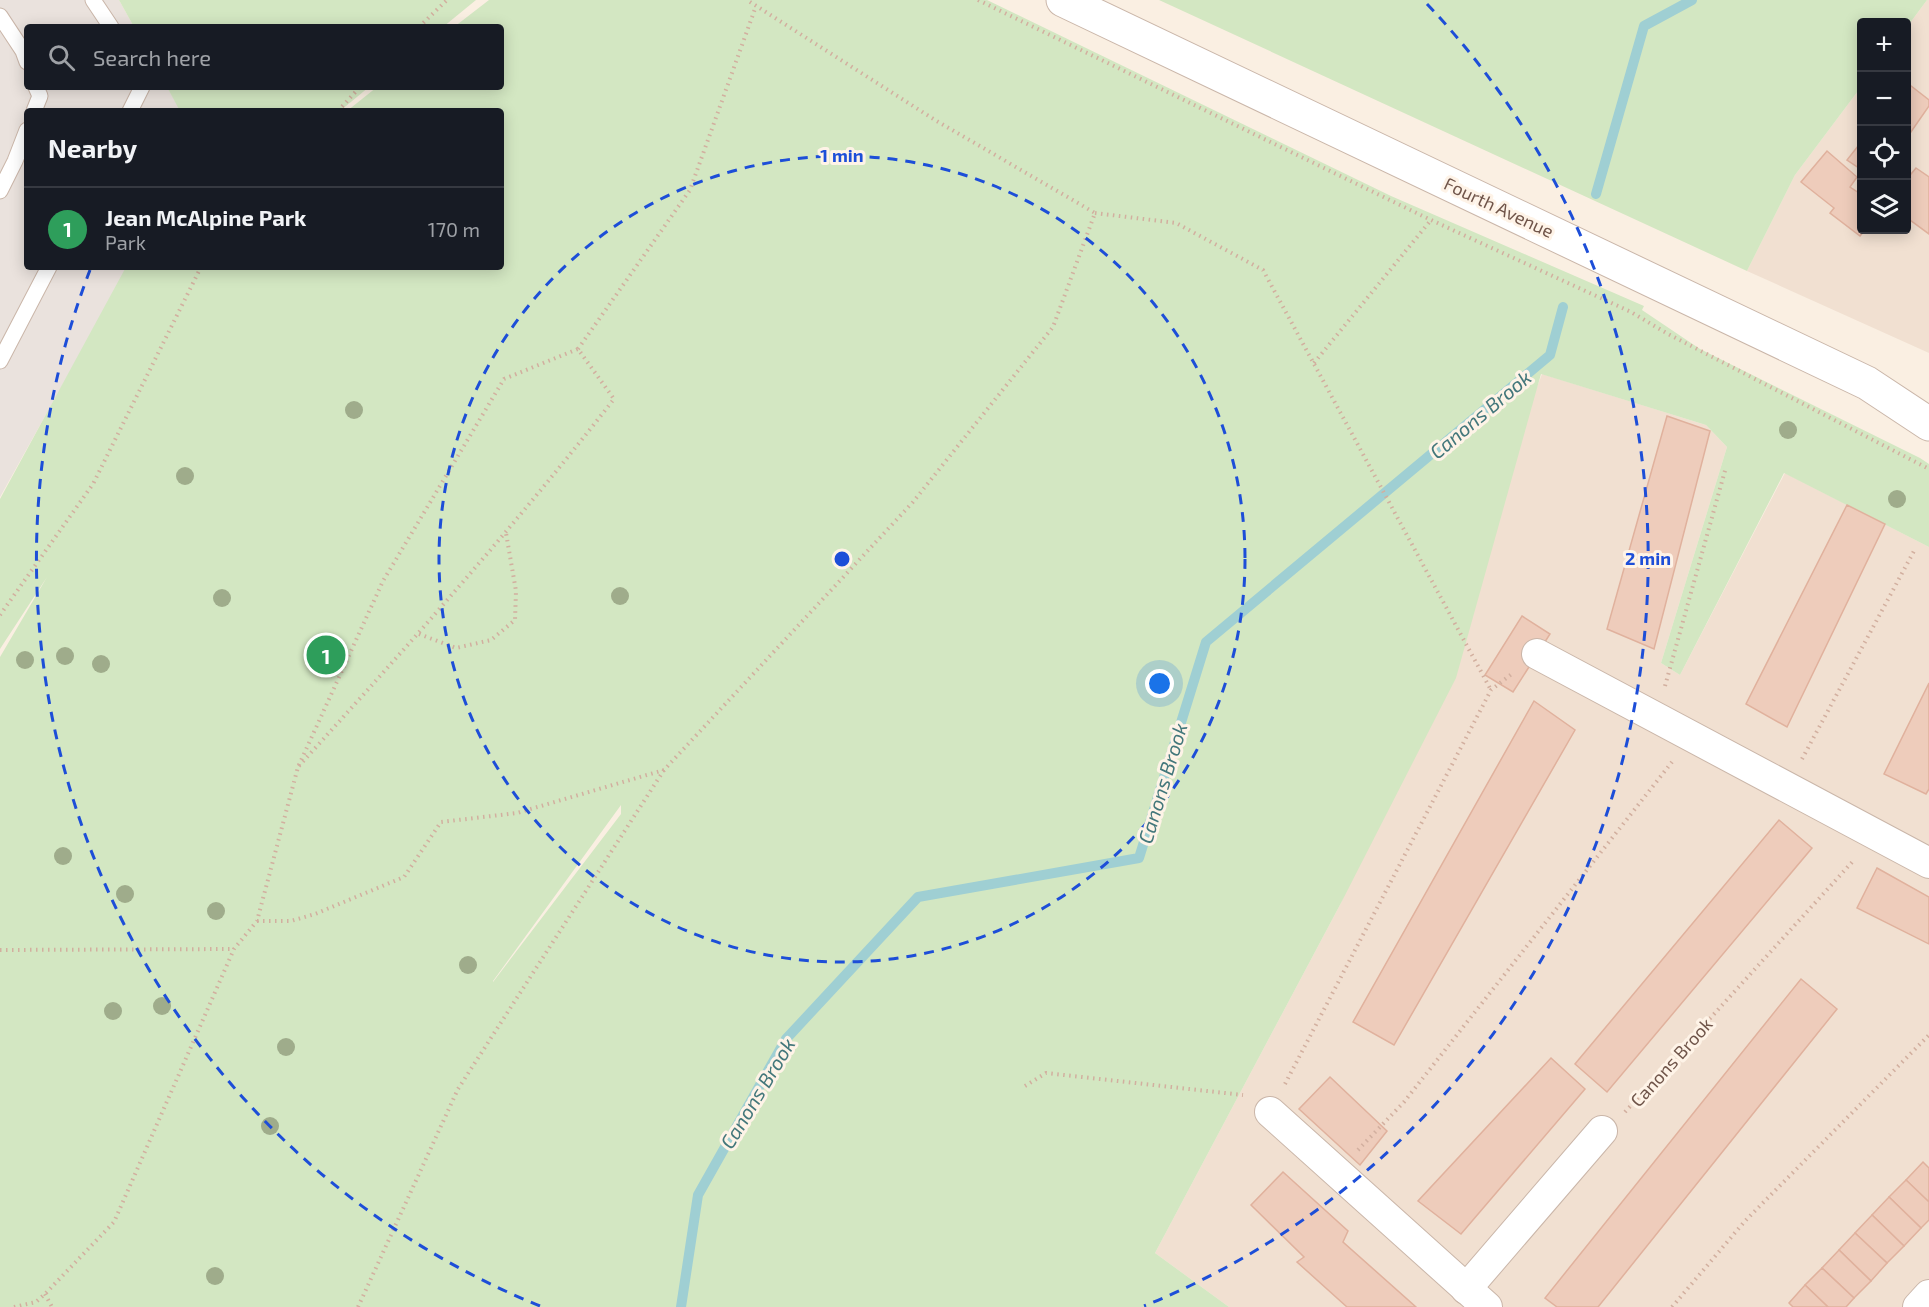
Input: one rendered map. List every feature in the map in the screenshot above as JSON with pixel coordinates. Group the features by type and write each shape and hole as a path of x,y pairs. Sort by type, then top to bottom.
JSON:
{"street":[{"name":"Fourth Avenue","path":"1063,0 1867,383 1929,424"},
{"path":"1537,654 1929,863"},
{"path":"1270,1112 1477,1298 1602,1131"},
{"path":"1918,1307 1929,1295"}],"lane":[{"path":"93,0 109,24"},
{"path":"0,16 24,54"},
{"path":"35,108 40,96 37,90"},
{"path":"132,108 140,90"},
{"path":"0,191 24,138"},
{"path":"0,361 47,270"}],"path":[{"path":"422,24 447,0"},
{"path":"747,0 935,120 1095,213 1176,223 1263,270 1491,690"},
{"path":"978,0 1431,220 1631,312 1668,334 1929,469"},
{"path":"14,1307 36,1302 114,1222 234,949 257,921 298,767 383,581 504,379 578,349 690,190 756,6"},
{"path":"341,108 357,90"},
{"path":"358,1307 458,1089 664,770 913,502 1053,327 1095,213"},
{"path":"1314,363 1431,220"},
{"path":"0,615 93,484 200,270"},
{"path":"298,767 506,532 614,399 578,349"},
{"path":"1656,717 1726,467"},
{"path":"418,634 456,648 491,640 515,620 516,591 506,532"},
{"path":"1787,787 1914,551"},
{"path":"1025,1086 1046,1073 1246,1095 1270,1112 1491,690 1537,654"},
{"path":"1337,1173 1404,1102 1692,736"},
{"path":"257,921 299,919 404,877 441,822 517,813 664,770"},
{"name":"Canons Brook","path":"1602,1131 1626,1111 1877,835"},
{"path":"0,950 234,949"},
{"path":"1672,1307 1745,1221 1929,1035"},
{"path":"45,1294 52,1307"}],"shaded area":[{"path":"0,0 119,0 132,24 24,24 24,90 169,90 179,108 24,108 24,270 126,270 0,497"},
{"path":"1929,0 1929,353 1747,271 1795,175 1857,92 1857,234 1911,234 1911,22"},
{"path":"1542,374 1706,425 1727,447 1661,663 1680,675 1785,473 1929,547 1929,1307 1229,1307 1155,1253 1341,903"}],"green space":[{"path":"119,0 476,0 447,24 132,24"},
{"path":"489,0 987,0 1391,196 1644,306 1642,310 1700,349 1920,458 1929,464 1929,547 1784,473 1680,675 1661,663 1727,447 1706,425 1541,374 1456,678 1341,903 1155,1253 1229,1307 0,1307 0,657 47,577 0,649 0,499 124,270 504,270 504,108 351,108 373,90 504,90 504,24 458,24","holes":["621,805 621,814 493,981"]},
{"path":"1159,0 1927,0 1911,22 1911,18 1857,18 1857,92 1795,175 1747,271"},
{"path":"169,90 365,90 344,108 178,108"}],"building":[{"path":"1911,86 1929,100 1929,106 1911,132"},
{"path":"1857,147 1857,167 1847,160"},
{"path":"1827,151 1857,177 1850,187 1857,192 1857,234 1830,213 1834,208 1801,182"},
{"path":"1916,168 1929,177 1929,234 1911,221 1911,174"},
{"path":"1667,416 1710,431 1654,649 1607,629"},
{"path":"1847,505 1885,524 1787,727 1746,704"},
{"path":"1522,616 1550,634 1513,692 1485,675"},
{"path":"1929,683 1929,789 1926,794 1884,774"},
{"path":"1534,701 1575,730 1394,1045 1353,1022"},
{"path":"1779,820 1812,848 1607,1092 1575,1064"},
{"path":"1877,868 1929,897 1929,944 1857,908"},
{"path":"1801,979 1837,1009 1598,1307 1557,1307 1545,1298"},
{"path":"1551,1058 1585,1089 1461,1234 1418,1201"},
{"path":"1330,1077 1387,1131 1360,1165 1299,1109"},
{"path":"1923,1162 1929,1168 1929,1202 1906,1180"},
{"path":"1283,1172 1348,1231 1343,1242 1416,1307 1347,1307 1297,1262 1304,1257 1251,1205"},
{"path":"1906,1180 1929,1202 1929,1220 1921,1228 1889,1197"},
{"path":"1889,1197 1921,1228 1904,1246 1872,1215"},
{"path":"1872,1215 1904,1246 1887,1263 1855,1233"},
{"path":"1855,1233 1887,1263 1871,1281 1839,1250"},
{"path":"1839,1250 1871,1281 1854,1298 1822,1268"},
{"path":"1822,1268 1854,1298 1846,1307 1828,1307 1805,1285"},
{"path":"1805,1285 1828,1307 1793,1307 1789,1303"}],"waterway":[{"name":"Canons Brook","path":"1596,194 1644,26 1692,0"},
{"name":"Canons Brook","path":"681,1307 698,1195 786,1039 918,897 1139,858 1206,642 1550,355 1563,307"}],"place":[{"name":"Jean McAlpine Park","path":"326,655"}]}
